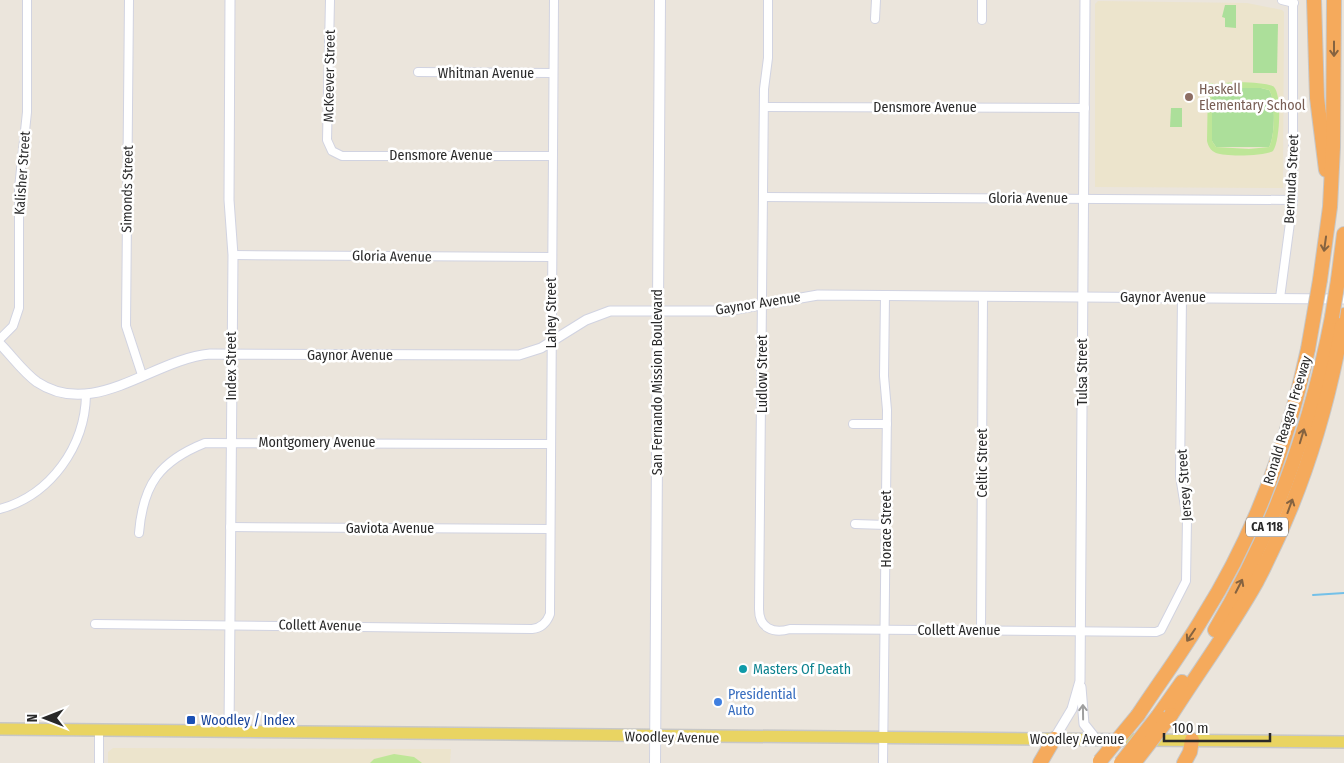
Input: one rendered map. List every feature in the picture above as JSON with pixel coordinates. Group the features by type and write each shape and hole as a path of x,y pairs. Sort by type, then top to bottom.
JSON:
{"highway":[{"path":"1314,0 1317,98 1330,208"},
{"name":"Ronald Reagan Freeway","path":"1099,762 1138,716 1204,616 1231,566 1261,501 1282,446 1308,349 1330,208 1334,0"},
{"name":"CA 118","path":"1134,763 1256,581 1287,515 1313,440 1337,356 1340,317 1338,280 1344,234"},
{"name":"CA 118","path":"1121,763 1165,716"},
{"path":"1040,763 1054,739"},
{"path":"1184,763 1190,752 1192,740"}],"main road":[{"name":"San Fernando Mission Boulevard","path":"654,763 660,0"},
{"name":"Woodley Avenue","path":"0,729 1344,742"}],"street":[{"name":"Kalisher Street","path":"0,339 13,326 18,308 19,188 27,112 27,0"},
{"name":"Simonds Street","path":"129,0 126,326 142,375"},
{"name":"Index Street","path":"229,731 233,254 229,200 230,0"},
{"name":"McKeever Street","path":"330,0 327,140 332,151"},
{"name":"Lahey Street","path":"544,624 550,614 554,0"},
{"name":"Ludlow Street","path":"764,627 759,617 764,107 768,0"},
{"path":"876,0 876,19"},
{"path":"982,0 982,20"},
{"name":"Tulsa Street","path":"1054,739 1072,709 1080,681 1085,0"},
{"path":"1282,0 1294,1"},
{"name":"Bermuda Street","path":"1280,298 1293,200 1294,1"},
{"name":"Whitman Avenue","path":"418,72 553,73"},
{"name":"Densmore Avenue","path":"764,107 1085,108"},
{"name":"Densmore Avenue","path":"332,151 342,156 552,156"},
{"name":"Gloria Avenue","path":"764,197 1293,200"},
{"name":"Gloria Avenue","path":"233,254 551,257"},
{"name":"Gaynor Avenue","path":"0,344 38,382 55,390 86,395 109,389 189,356 231,354 506,356 529,353 551,343 586,320 601,314 620,310 726,311 762,306 818,294 1344,299"},
{"name":"Horace Street","path":"884,763 887,424 885,295"},
{"name":"Celtic Street","path":"981,630 983,296"},
{"name":"Jersey Street","path":"1156,632 1164,626 1186,581 1187,518 1180,476 1182,297"},
{"path":"0,509 33,493 60,468 72,451 81,431 86,395"},
{"path":"853,424 887,424"},
{"name":"Montgomery Avenue","path":"140,533 142,504 153,479 169,462 191,448 205,443 231,441 550,444"},
{"path":"855,524 886,525"},
{"name":"Gaviota Avenue","path":"230,527 550,529"},
{"name":"Collett Avenue","path":"95,624 229,624 532,629 544,624"},
{"name":"Collett Avenue","path":"764,627 775,631 790,629 1156,632"},
{"path":"1080,681 1084,724 1096,739"},
{"path":"99,730 99,763"}],"shaded area":[{"name":"Haskell Elementary School","path":"1098,1 1247,3 1284,12 1283,188 1095,187 1095,4"},
{"path":"113,748 451,749 450,763 108,763 108,752"}],"green space":[{"path":"1225,5 1236,5 1236,28 1225,27 1225,18 1222,17"},
{"path":"1253,24 1278,24 1277,73 1253,73"},
{"path":"1244,82 1274,87 1277,92 1279,119 1277,138 1273,151 1254,155 1221,154 1213,151 1207,141 1208,83 1213,83 1213,85","holes":["1220,88 1261,88 1269,90 1273,101 1274,118 1273,135 1269,147 1249,149 1216,147 1212,141 1212,96"]},
{"path":"1220,88 1261,88 1269,90 1273,101 1273,135 1269,147 1216,147 1212,141 1212,96"},
{"path":"1171,108 1182,108 1182,127 1170,127"},
{"path":"394,754 414,757 422,763 370,763 374,759"}],"waterway":[{"path":"1313,595 1344,593"}],"place":[{"name":"Haskell Elementary School","path":"1189,97"},
{"name":"Masters Of Death","path":"743,669"},
{"name":"Presidential Auto","path":"718,702"},
{"name":"Woodley / Index","path":"191,720"}]}
